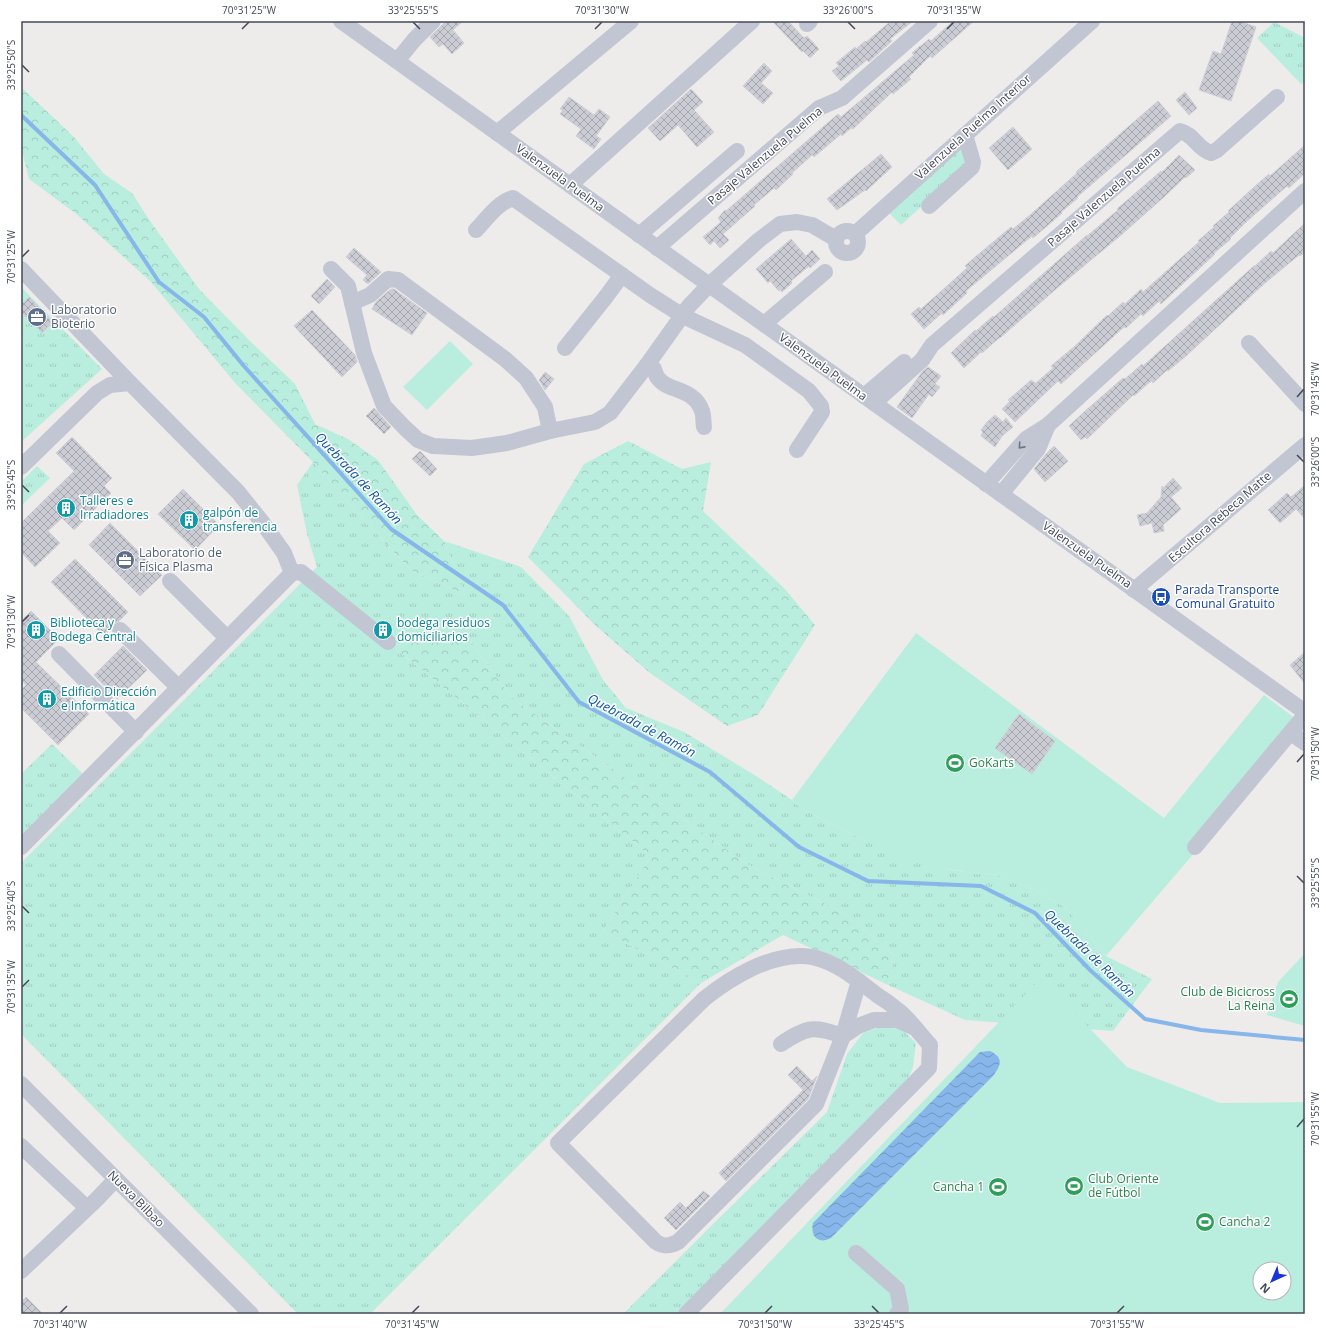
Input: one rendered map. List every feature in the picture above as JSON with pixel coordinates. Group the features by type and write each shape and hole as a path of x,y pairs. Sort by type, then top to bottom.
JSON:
{"street":[{"name":"Valenzuela Puelma","path":"341,21 1134,590 1304,710"},
{"path":"397,61 432,21"},
{"path":"497,133 632,21"},
{"path":"570,185 752,21"},
{"name":"Pasaje Valenzuela Puelma","path":"657,248 819,108 842,98 930,21"},
{"name":"Valenzuela Puelma Interior","path":"331,269 348,286 364,352 384,406 418,440 433,446 472,448 507,443 550,431 595,422 610,413 647,365 689,306 709,285 759,240 780,224 797,222 812,225 836,239 839,250 843,253 851,253 858,244 858,237 855,234 1092,21"},
{"name":"Pasaje Valenzuela Puelma","path":"869,400 922,360 932,345 1180,131 1189,134 1204,152 1211,153 1217,150 1277,97"},
{"path":"929,206 972,167 973,162 965,135"},
{"name":"Pasaje Valenzuela Puelma","path":"639,235 737,151"},
{"path":"986,484 1026,440 1048,425 1305,191"},
{"path":"476,230 506,200 513,198 683,316 745,345 809,391 821,406 822,412 797,450"},
{"path":"21,269 130,383 238,492 284,553 292,573"},
{"path":"764,324 825,272"},
{"path":"565,348 622,275"},
{"path":"352,302 370,295 388,279 398,280 505,358 526,378 545,407 550,431"},
{"path":"1249,342 1305,404"},
{"path":"647,365 654,369 657,378 662,383 688,394 695,401 702,411 704,427"},
{"path":"21,467 97,393 110,385 130,383"},
{"path":"1001,494 1038,449 1048,425"},
{"name":"Escultora Rebeca Matte","path":"1134,590 1305,445"},
{"path":"21,847 292,573 301,572 388,642"},
{"path":"170,581 227,638"},
{"path":"120,630 178,688"},
{"path":"59,654 136,732"},
{"path":"1195,847 1291,732 1304,710"},
{"path":"1291,732 1305,743"},
{"path":"686,1314 929,1068 930,1045 900,1011 859,981 840,969 819,959 804,956 789,957 769,962 740,975 721,986 704,999 558,1143 656,1242 664,1246 678,1242 816,1104 843,1036 859,981"},
{"path":"843,1036 858,1026 874,1020 897,1020 915,1028"},
{"path":"781,1044 803,1031 812,1029 824,1029 843,1036"},
{"name":"Nueva Bilbao","path":"21,1084 251,1314"},
{"path":"21,1146 87,1208"},
{"path":"21,1271 116,1179"},
{"path":"856,1253 897,1289 901,1309 897,1314"}],"green space":[{"path":"1274,22 1305,38 1305,81 1301,84 1257,38"},
{"path":"21,87 74,137 104,174 132,193 150,221 199,289 295,384 315,424 348,439 378,460 417,515 444,541 465,595 412,571 376,534 313,462 236,384 151,282 75,213 29,179 21,147"},
{"path":"964,147 969,164 901,225 889,213"},
{"path":"21,287 102,369 21,442"},
{"path":"450,341 473,364 427,410 403,387"},
{"path":"628,441 682,469 711,462 703,511 784,588 815,625 758,715 727,726 650,673 596,626 528,557 584,464"},
{"path":"313,462 376,534 412,571 465,595 444,541 521,567 569,616 603,680 626,708 684,732 756,776 792,800 802,809 865,841 948,869 997,875 1033,889 1063,906 1087,931 1106,956 1152,979 1113,1031 965,1020 888,985 895,956 845,914 747,864 511,697 460,627 423,623 396,649 651,856 603,931 701,983 370,1314 298,1314 21,1034 21,863 317,567 307,534 297,485"},
{"path":"37,466 50,478 21,506 21,482"},
{"path":"423,623 460,627 511,697 747,864 845,914 895,956 888,985 783,935 701,983 603,931 651,856 396,649"},
{"name":"GoKarts","path":"916,633 1164,818 1264,695 1304,725 1106,956 1087,931 1063,906 1033,889 997,875 971,873 917,863 865,841 802,809 792,800"},
{"path":"52,744 85,776 21,839 21,774"},
{"name":"Club de Bicicross La Reina","path":"1305,953 1305,1026 1267,1015 1278,982"},
{"name":"Club Oriente de Fútbol","path":"1041,978 1127,1067 1220,1103 1305,1102 1305,1314 720,1314"},
{"path":"883,1026 903,1030 916,1043 913,1067 905,1086 676,1314 623,1314 827,1112 847,1054 863,1033"}],"water":[{"path":"990,1051 998,1056 1000,1062 993,1076 831,1238 819,1240 816,1238 812,1228 813,1223 980,1052"}],"building":[{"path":"446,21 463,21 453,30 464,43 452,54 443,44 439,47 430,37"},
{"path":"772,21 788,21 804,38 807,36 819,49 810,58 803,51 802,52"},
{"path":"891,21 913,21 890,39 892,41 869,62 867,60 841,81 832,71 839,66 836,63 855,47 856,49 865,41 866,42"},
{"path":"953,21 974,21 932,58 930,56 909,77 911,79 893,94 892,92 853,129 851,128 842,136 841,134 814,157 812,155 776,190 774,188 754,205 755,206 723,234 729,240 720,248 714,241 710,245 703,237 721,222 718,218 725,210 726,211 838,114 841,117 914,55 912,53 920,46 929,39 931,41"},
{"path":"1232,21 1239,21 1256,27 1231,101 1199,90 1213,51 1221,54"},
{"path":"764,63 772,71 761,83 773,93 763,104 743,86"},
{"path":"691,89 703,102 694,110 714,132 697,147 678,125 660,141 648,128"},
{"path":"1185,92 1197,108 1189,115 1176,100"},
{"path":"569,97 594,115 599,109 610,117 596,136 601,139 594,149 576,136 581,129 560,114 563,110 560,109"},
{"path":"1158,101 1171,116 1077,197 1078,198 1061,212 1062,213 1053,221 1033,238 1032,236 966,291 967,293 943,315 942,313 924,329 911,314 919,307 921,309 967,268 965,266 974,258 1011,227 1013,229 1030,215 1077,173 1076,172"},
{"path":"1013,127 1032,149 1008,170 989,148"},
{"path":"1305,145 1305,173 1289,188 1287,186 1245,223 1230,238 1231,239 1214,253 1215,254 1161,304 1159,301 1143,316 1141,314 1126,328 1124,327 1061,384 1058,381 1015,422 1002,409 1010,401 1008,400 1031,380 1036,383 1053,368 1051,366 1075,346 1107,315 1108,316 1123,302 1125,304 1141,289 1143,292 1199,242 1198,241 1214,227 1213,226 1229,212 1228,211 1253,188 1269,174 1270,176"},
{"path":"881,154 892,167 866,191 865,190 837,210 827,199"},
{"path":"1179,155 1195,170 1186,178 1185,177 1120,236 1000,338 982,353 981,352 964,368 951,353 975,330 976,331 993,316 994,317 1161,171 1162,172"},
{"path":"1305,223 1305,252 1300,256 1299,255 1265,283 1186,356 1153,383 1151,381 1134,396 1133,395 1087,439 1085,437 1081,440 1069,426 1123,378 1125,379 1142,364 1143,366 1255,265 1271,251 1273,253"},
{"path":"791,239 806,256 812,250 820,259 791,281 792,283 782,292 780,289 779,291 770,281 768,283 756,269"},
{"path":"354,248 381,272 368,284 363,280 367,275 346,257"},
{"path":"327,279 335,287 319,304 311,296"},
{"path":"391,289 394,289 427,313 412,335 372,309 376,302"},
{"name":"Laboratorio Bioterio","path":"29,297 53,322 42,333 21,312 21,305"},
{"path":"312,310 355,355 357,362 342,377 294,326"},
{"path":"928,367 941,376 935,384 940,387 932,397 929,394 912,418 897,407 922,372"},
{"path":"545,372 554,379 545,390 539,380"},
{"path":"374,408 391,427 384,434 366,416"},
{"path":"995,415 1003,422 1006,418 1013,427 1002,436 995,447 981,436 983,432 981,430"},
{"name":"Talleres e Irradiadores","path":"72,437 112,478 104,486 111,493 74,530 62,518 48,531 60,543 35,567 21,552 21,523 74,471 56,453"},
{"path":"1054,446 1068,461 1045,482 1034,469"},
{"path":"420,451 437,469 430,476 412,459"},
{"path":"1173,478 1182,488 1171,497 1181,509 1163,525 1164,531 1154,533 1152,523 1140,526 1137,515 1147,513 1161,497 1162,486 1163,488"},
{"path":"1305,485 1305,519 1296,509 1280,523 1268,510 1287,493 1291,497"},
{"name":"galpón de transferencia","path":"183,489 219,525 195,550 158,514"},
{"name":"Laboratorio de Física Plasma","path":"110,523 162,575 140,596 89,545"},
{"path":"75,559 128,612 119,621 114,623 111,629 104,636 51,582"},
{"name":"Edificio Dirección e Informática","path":"31,611 59,639 36,662 89,714 58,745 21,708 21,690 26,685 21,680 21,621"},
{"path":"123,646 147,670 117,699 94,675"},
{"path":"1305,652 1305,684 1290,665"},
{"path":"1019,714 1055,741 1032,774 995,748"},
{"path":"797,1066 812,1081 817,1076 808,1099 726,1181 719,1173 803,1090 788,1075"},
{"path":"703,1191 710,1196 676,1230 664,1218 680,1202 686,1208"},
{"path":"26,1297 43,1314 21,1314 21,1302"}],"waterway":[{"name":"Quebrada de Ramón","path":"21,115 95,185 159,282 204,317 243,365 391,529 503,605 579,702 710,772 799,847 868,881 981,886 1035,913 1090,970 1145,1019 1201,1030 1305,1040"}],"place":[{"name":"Laboratorio Bioterio","path":"37,317"},
{"name":"Talleres e Irradiadores","path":"66,508"},
{"name":"galpón de transferencia","path":"189,520"},
{"name":"Laboratorio de Física Plasma","path":"125,560"},
{"name":"Parada Transporte Comunal Gratuito","path":"1161,597"},
{"name":"Biblioteca y Bodega Central","path":"36,630"},
{"name":"bodega residuos domiciliarios","path":"383,630"},
{"name":"Edificio Dirección e Informática","path":"47,699"},
{"name":"GoKarts","path":"955,763"},
{"name":"Club de Bicicross La Reina","path":"1289,999"},
{"name":"Club Oriente de Fútbol","path":"1074,1186"},
{"name":"Cancha 1","path":"998,1187"},
{"name":"Cancha 2","path":"1205,1222"}]}
